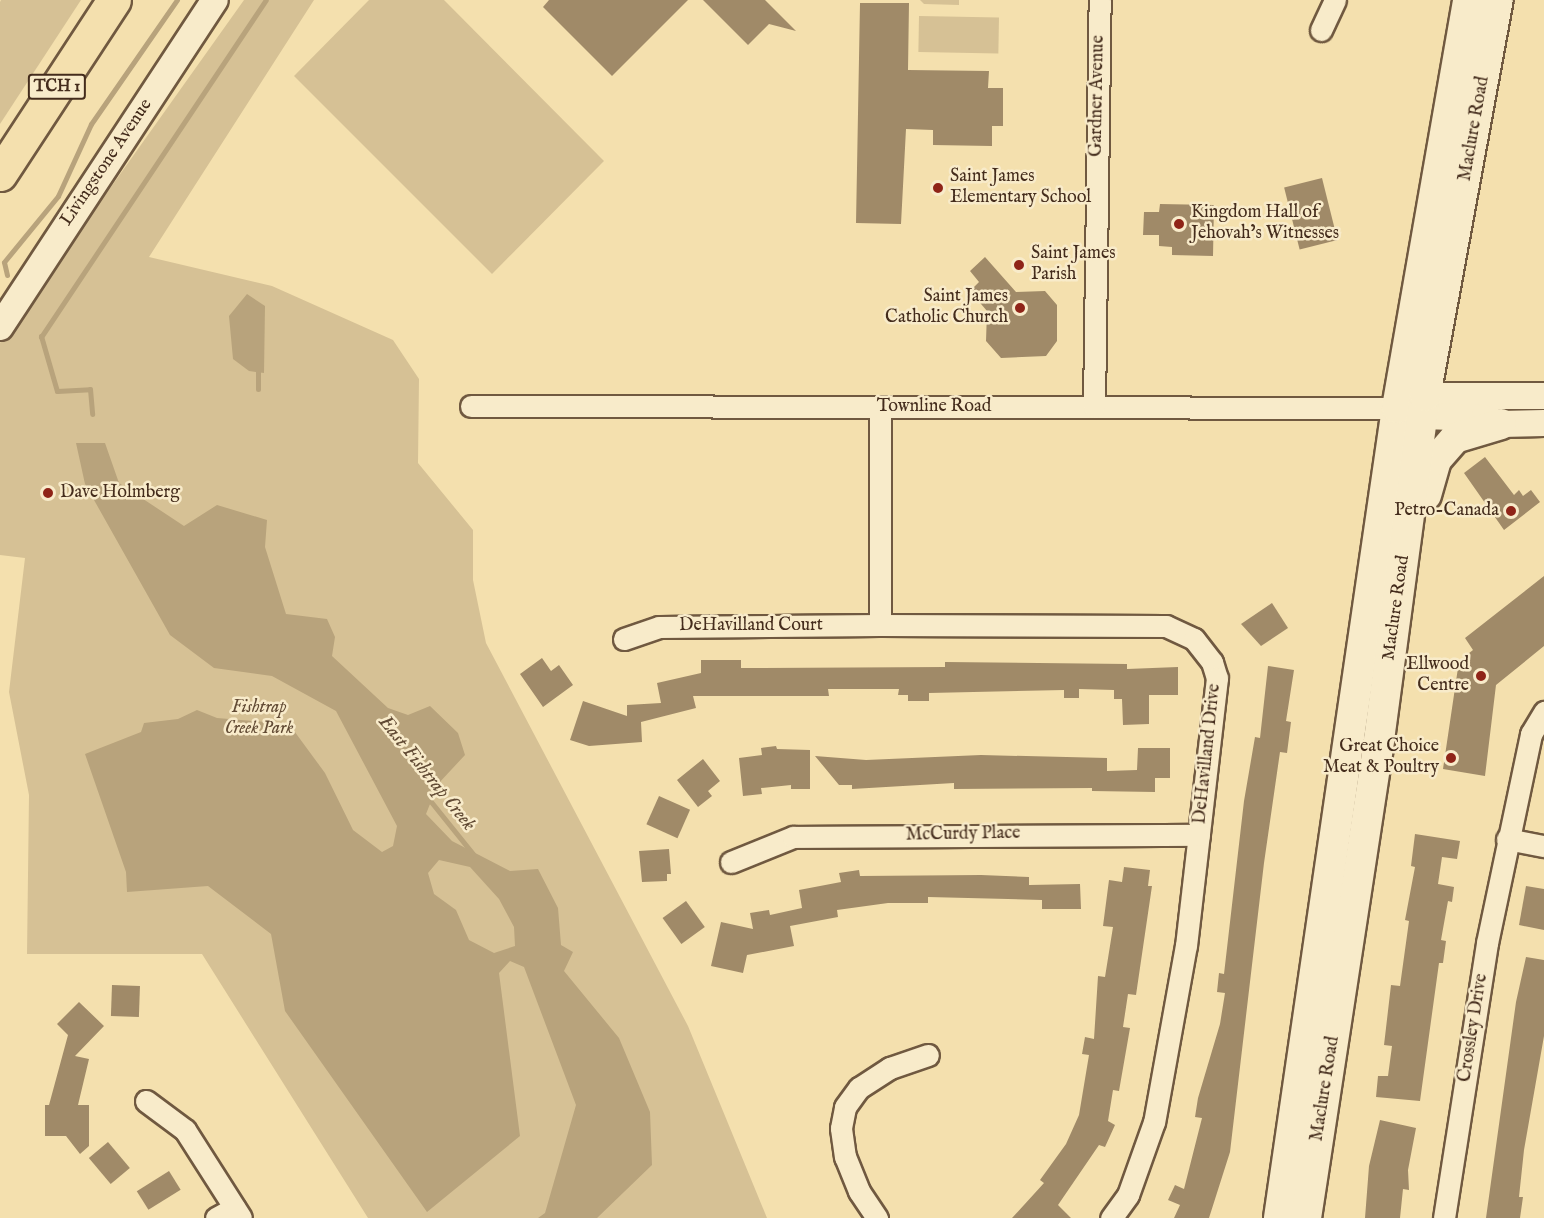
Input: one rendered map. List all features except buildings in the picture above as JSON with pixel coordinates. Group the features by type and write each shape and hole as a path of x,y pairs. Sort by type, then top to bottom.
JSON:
{"highway":[{"name":"TCH 1","path":"0,174 114,0"}],"main road":[{"name":"Maclure Road","path":"1306,1218 1406,540 1415,407 1468,0"},
{"name":"Maclure Road","path":"1278,1212 1415,407 1498,0"},
{"path":"1406,540 1421,521 1431,471 1444,449 1466,432 1502,424"}],"street":[{"name":"Livingstone Avenue","path":"0,327 215,0"},
{"name":"Gardner Avenue","path":"1094,407 1100,0"},
{"path":"1321,30 1335,0"},
{"name":"Townline Road","path":"471,406 1415,407 1544,396"},
{"path":"880,407 880,625"},
{"name":"Townline Road","path":"1415,407 1484,418 1502,424 1544,423"},
{"name":"DeHavilland Court","path":"624,639 659,627 880,625"},
{"name":"DeHavilland Drive","path":"880,625 1152,625 1182,631 1203,649 1217,678 1186,945 1154,1122 1128,1195 1111,1218"},
{"name":"Crossley Drive","path":"1444,1218 1487,943 1507,839 1531,734 1544,712"},
{"name":"McCurdy Place","path":"731,862 793,837 1199,835"},
{"path":"1507,839 1544,846"},
{"path":"876,1218 859,1191 845,1156 841,1128 845,1107 859,1088 890,1068 928,1055"},
{"path":"146,1101 185,1130 230,1215"}],"green space":[{"path":"1,0 81,0 0,124 0,2"},
{"name":"Fishtrap Creek Park","path":"244,0 314,0 149,257 272,286 393,340 419,379 418,463 473,530 473,580 486,643 688,1026 767,1218 368,1218 202,954 27,954 29,795 9,692 25,558 0,555 0,343"},
{"path":"369,0 444,0 604,161 492,274 294,76"},
{"path":"920,0 959,0 959,5 924,4"},
{"path":"919,16 999,17 998,53 918,52"}],"water":[{"path":"247,294 265,306 264,373 249,371 233,359 229,316"},
{"path":"76,443 105,443 119,483 184,526 217,505 267,520 265,547 286,614 327,619 335,637 332,656 388,708 408,715 430,706 458,733 465,755 438,784 426,814 452,841 510,871 538,869 558,908 561,945 573,952 564,971 619,1038 650,1112 652,1165 597,1218 538,1218 545,1213 576,1105 524,967 510,961 499,973 520,1136 427,1212 285,1011 271,934 208,886 127,892 126,872 85,754 141,732 144,723 178,719 197,710 217,718 289,724 325,773 353,830 382,852 393,846 397,826 336,711 272,676 214,668 170,635 85,484","holes":["439,860 470,867 499,899 514,927 515,946 494,953 469,940 456,910 434,894 428,873"]}],"waterway":[{"name":"East Fishtrap Creek","path":"7,275 4,262 58,196 91,124 177,0"},
{"path":"41,337 266,0"},
{"name":"East Fishtrap Creek","path":"41,336 57,391 90,389 92,414"},
{"path":"258,372 258,389"},
{"name":"East Fishtrap Creek","path":"428,798 473,854"}],"place":[{"name":"Saint James Elementary School","path":"938,188"},
{"name":"Kingdom Hall of Jehovah’s Witnesses","path":"1179,224"},
{"name":"Saint James Parish","path":"1019,265"},
{"name":"Saint James Catholic Church","path":"1020,308"},
{"name":"Dave Holmberg","path":"48,493"},
{"name":"Petro-Canada","path":"1511,511"},
{"name":"Ellwood Centre","path":"1481,676"},
{"name":"Great Choice Meat & Poultry","path":"1451,758"}]}
